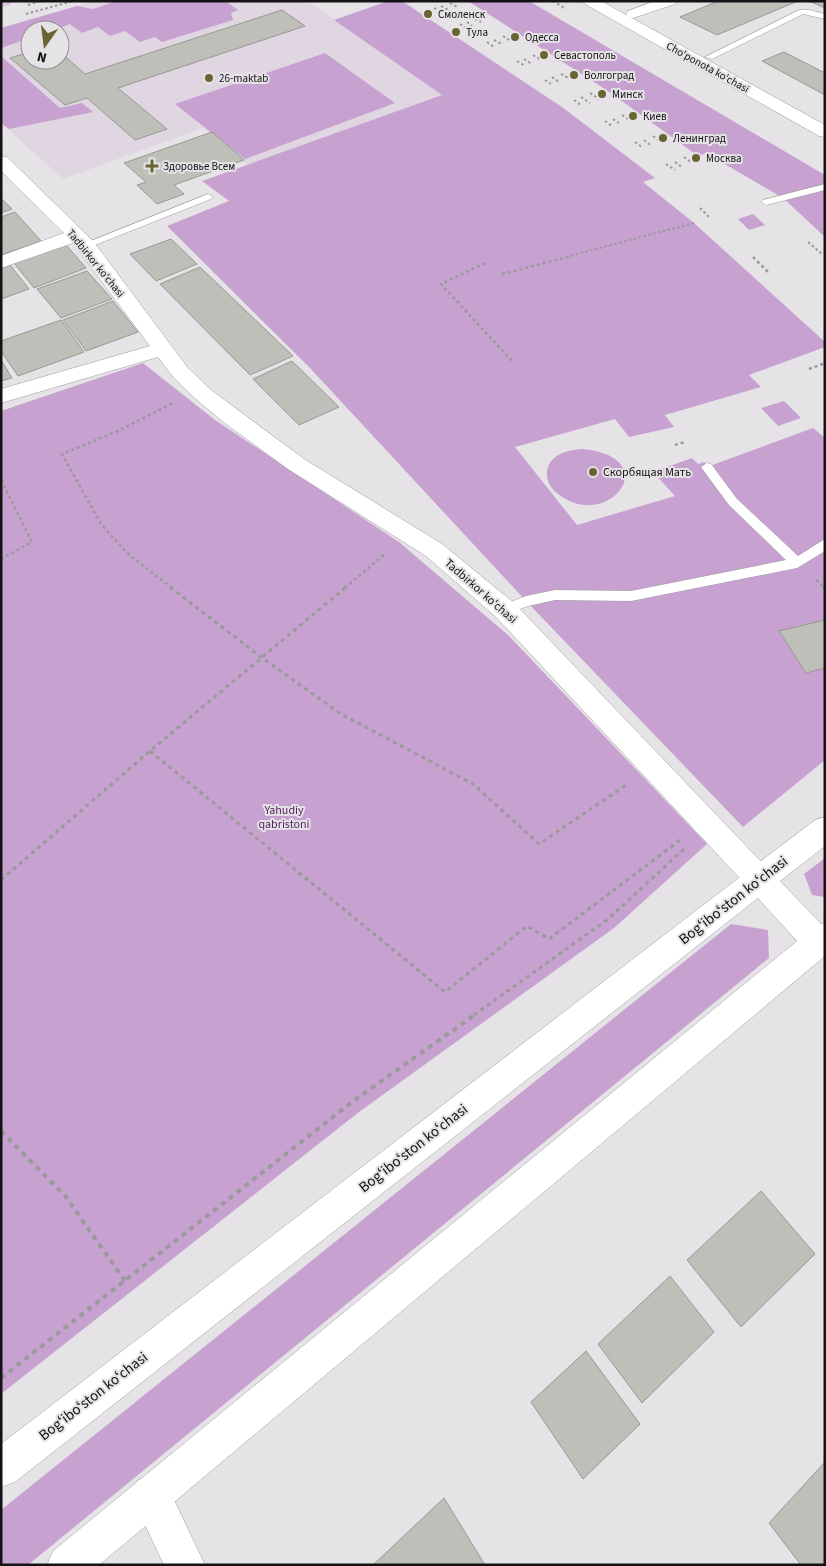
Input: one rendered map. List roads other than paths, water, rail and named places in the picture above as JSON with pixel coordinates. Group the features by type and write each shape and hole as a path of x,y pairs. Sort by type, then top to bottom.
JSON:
{"main road":[{"path":"1,2 5,1"}],"street":[{"name":"Cho'ponota ko'chasi","path":"590,1 627,16 709,57 825,121"},
{"name":"Cho'ponota ko'chasi","path":"609,1 627,16 825,132"},
{"path":"627,16 670,1"},
{"name":"Tadbirkor ko'chasi","path":"1,161 81,240 181,373 204,395 265,443 330,486 409,534 458,569 505,610 703,836 759,879 821,939"},
{"path":"1,262 81,240"},
{"path":"1,396 163,349"},
{"name":"Bogʻiboʻston koʻchasi","path":"1,1468 825,828"},
{"path":"67,1565 821,939"},
{"path":"151,1495 185,1565"}],"lane":[{"path":"709,57 802,12 825,17"},
{"path":"766,202 825,187"},
{"path":"81,240 208,196"},
{"path":"707,467 734,502 797,562"},
{"path":"505,610 526,601 555,595 631,596 797,562 825,544"}],"place":[{"name":"Смоленск","path":"428,14"},
{"name":"Тула","path":"456,32"},
{"name":"Одесса","path":"515,37"},
{"name":"Севастополь","path":"544,55"},
{"name":"Волгоград","path":"574,75"},
{"name":"26-maktab","path":"209,78"},
{"name":"Минск","path":"602,94"},
{"name":"Киев","path":"633,116"},
{"name":"Ленинград","path":"663,138"},
{"name":"Москва","path":"696,158"},
{"name":"Здоровье Всем","path":"152,166"},
{"name":"Скорбящая Мать","path":"593,472"}],"park label":[{"name":"Yahudiy qabristoni","path":"284,817"}]}
